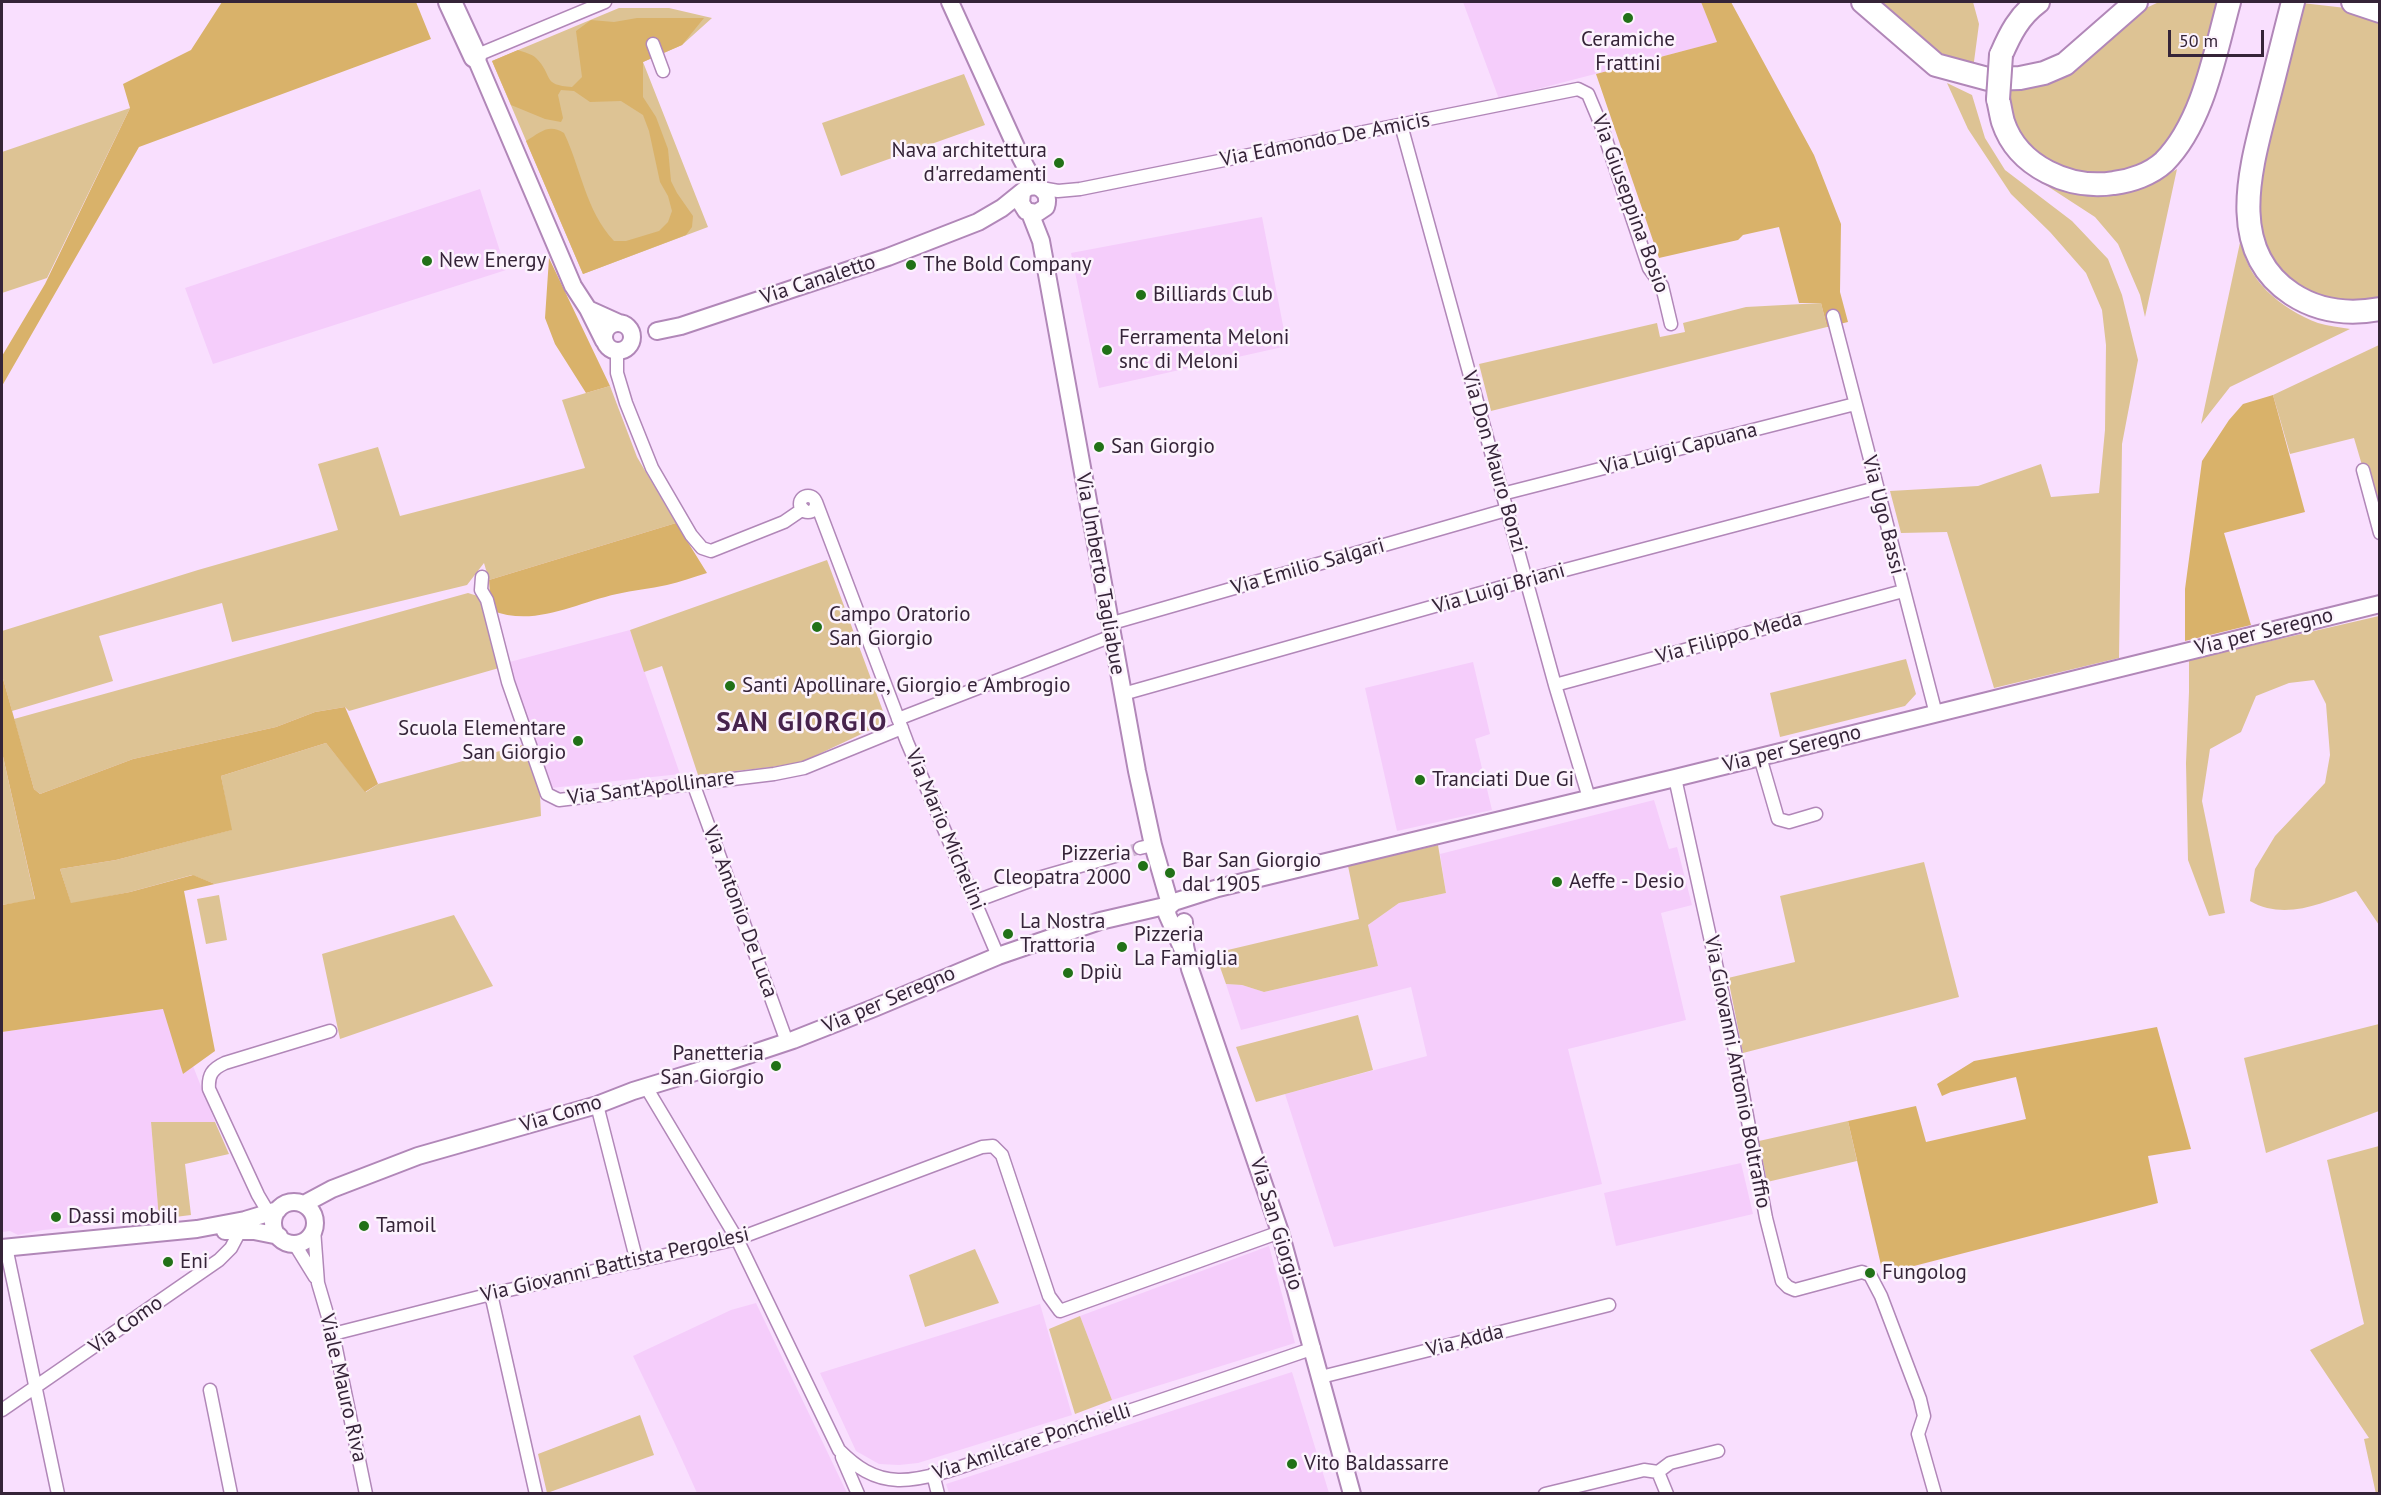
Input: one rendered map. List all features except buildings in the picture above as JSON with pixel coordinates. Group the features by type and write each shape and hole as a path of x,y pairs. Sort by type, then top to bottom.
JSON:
{"highway":[{"path":"450,2 475,56"},
{"path":"1863,2 1936,65 1988,79 2020,78 2044,73 2064,64 2136,2"},
{"path":"2038,2 2027,10 2012,29 2001,55 1998,99 2003,123 2016,145 2052,176 2076,184 2100,186 2123,182 2143,175 2163,163 2180,141 2196,114 2229,2"},
{"path":"2293,2 2250,170 2248,218 2253,247 2265,270 2285,289 2307,303 2330,310 2355,313 2379,309"},
{"path":"2353,2 2379,11"}],"street":[{"path":"605,2 475,56 573,286 617,346"},
{"name":"Via Umberto Tagliabue","path":"950,2 1021,158 1034,199 1147,847 1175,911"},
{"path":"653,44 663,71"},
{"name":"Via Edmondo De Amicis","path":"1034,199 1578,89"},
{"name":"Via Giuseppina Bosio","path":"1578,89 1588,94 1601,125 1649,268 1662,286 1671,324"},
{"name":"Via Don Mauro Bonzi","path":"1401,125 1506,510 1589,798"},
{"name":"Via Canaletto","path":"617,346 888,257 978,222 1002,208 1034,199"},
{"name":"Via Canaletto","path":"588,309 621,324 637,329 657,331"},
{"name":"Via Ugo Bassi","path":"1833,316 1936,714"},
{"path":"621,324 632,336 617,346 607,328 621,324"},
{"name":"Via Mario Michelini","path":"617,346 617,373 645,453 691,535 702,548 711,551 784,522 802,509 801,502 806,497 813,498 816,502 900,723 998,956"},
{"name":"Via Luigi Capuana","path":"1502,494 1855,404"},
{"path":"2362,470 2379,533"},
{"name":"Via Luigi Briani","path":"1122,694 1527,580 1876,488"},
{"name":"Via Emilio Salgari","path":"900,723 1110,630 1506,510"},
{"name":"Via Sant'Apollinare","path":"482,577 481,590 487,600 508,682 547,794 559,800 774,774 804,768 900,723"},
{"name":"Via Filippo Meda","path":"1555,685 1903,591"},
{"name":"Via per Seregno","path":"640,1089 787,1042 998,956 1100,921 1145,911 1175,911 1205,892 2379,604"},
{"path":"1760,757 1778,819 1789,822 1816,814"},
{"name":"Via Giovanni Antonio Boltraffio","path":"1675,778 1734,1046 1766,1218 1782,1281 1795,1290 1862,1272 1870,1275 1920,1398 1924,1416 1918,1434 1935,1494"},
{"name":"Via Antonio De Luca","path":"693,783 787,1042"},
{"path":"976,901 1035,879 1115,856"},
{"name":"Via San Giorgio","path":"1175,911 1187,959 1280,1232 1314,1348 1352,1494"},
{"name":"Viale Mauro Riva","path":"318,1283 279,1225 209,1089 211,1073 216,1067 235,1059 330,1031"},
{"name":"Via Como","path":"279,1225 292,1202 303,1204 332,1189 418,1156 597,1105 640,1089"},
{"name":"Via Amilcare Ponchielli","path":"640,1089 737,1239 839,1450 852,1464 873,1476 900,1480 933,1474 1094,1423 1314,1348"},
{"path":"597,1105 637,1262"},
{"name":"Via Giovanni Battista Pergolesi","path":"333,1334 491,1294 737,1239 982,1147 993,1146 1002,1155 1048,1296 1060,1311 1280,1232"},
{"name":"Via Como","path":"197,1229 279,1225 306,1240 314,1223 352,1182"},
{"path":"303,1204 312,1211 314,1223"},
{"name":"Viale Mauro Riva","path":"314,1223 318,1283 333,1334 366,1494"},
{"path":"58,1494 4,1247 197,1229 267,1233 279,1225"},
{"name":"Via Como","path":"2,1410 219,1260 231,1248 240,1231"},
{"path":"491,1294 536,1494"},
{"name":"Via Adda","path":"1321,1377 1609,1305"},
{"path":"210,1390 231,1494"},
{"path":"839,1450 858,1494"},
{"path":"1545,1494 1644,1470 1658,1472 1670,1463 1718,1451"},
{"path":"1658,1472 1667,1494"},
{"path":"933,1474 939,1494"}],"shaded area":[{"path":"222,2 416,2 431,39 139,147 2,386 2,356 45,284 130,108 123,84 191,50"},
{"path":"1463,2 1701,2 1718,42 1499,99"},
{"path":"1701,2 1731,2 1814,155 1841,224 1840,292 1848,322 1827,327 1821,303 1799,303 1779,227 1743,235 1738,240 1659,258 1596,74 1717,42"},
{"path":"1874,2 1973,2 1979,24 1973,69 1941,56"},
{"path":"2159,2 2221,2 2212,40 2171,147 2121,177 2070,173 2028,148 2014,126 2006,91 2043,84 2077,67 2105,45 2133,14"},
{"path":"2302,3 2346,8 2379,21 2379,304 2317,301 2271,262 2260,234 2257,204 2261,164"},
{"path":"619,8 669,8 712,18 682,45 643,62 708,227 583,274 492,61"},
{"path":"637,18 704,18 682,45 643,62 643,97 656,117 668,149 671,181 693,216 692,227 686,235 583,274 526,141 549,129 564,133 596,216 614,241 626,241 659,231 668,222 672,211 668,196 660,182 649,131 643,115 621,101 590,102 574,91 561,90 558,95 563,118 561,122 545,119 511,105 492,61 518,50 536,58 552,82 572,87 582,77 576,31 591,20 614,22"},
{"path":"964,74 985,125 841,176 822,123"},
{"path":"1947,83 1972,95 1985,138 2005,170 2072,221 2108,259 2122,295 2138,360 2122,444 2119,658 1994,688 1947,532 1901,533 1890,491 1978,486 2041,464 2051,497 2099,493 2105,430 2106,345 2102,310 2086,273 2050,232 2011,194 1968,129"},
{"path":"130,108 47,278 2,293 2,152"},
{"path":"2021,161 2063,190 2093,197 2136,190 2177,169 2145,317 2140,295 2118,244 2095,217 2038,180"},
{"path":"480,189 506,270 213,364 185,288"},
{"path":"1262,217 1287,346 1099,388 1071,253"},
{"path":"2241,238 2249,267 2267,291 2278,301 2318,323 2350,329 2230,387 2201,424"},
{"path":"549,258 610,386 586,393 555,344 545,318"},
{"path":"1821,303 1827,327 1491,411 1479,364 1657,323 1660,337 1685,332 1683,323 1746,307"},
{"path":"2379,345 2379,523 2354,438 2290,454 2273,395"},
{"path":"610,386 637,457 676,523 489,580 484,563 467,585 232,642 222,603 99,636 113,681 12,711 2,675 2,631 198,570 338,530 318,464 378,447 400,516 585,468 562,400"},
{"path":"2273,395 2305,512 2224,533 2251,625 2185,641 2185,589 2202,461 2229,420 2243,404"},
{"path":"676,523 707,573 672,584 617,594 539,615 507,615 491,610 489,580"},
{"path":"827,560 887,722 802,762 698,775 662,666 644,672 630,630"},
{"path":"468,593 481,597 499,668 349,711 345,707 315,712 276,727 133,759 40,794 34,789 14,719"},
{"path":"2379,616 2379,925 2356,891 2317,905 2290,910 2263,907 2250,901 2255,869 2275,836 2325,783 2330,755 2326,704 2314,680 2289,683 2256,696 2241,732 2210,749 2202,801 2225,913 2209,916 2188,860 2186,763 2189,660"},
{"path":"630,630 680,774 551,788 506,663"},
{"path":"1906,659 1916,694 1905,706 1780,737 1770,693"},
{"path":"1473,662 1490,734 1475,739 1492,810 1397,831 1365,688"},
{"path":"2,675 34,789 40,794 133,759 276,727 315,712 345,707 378,784 365,792 326,743 221,776 232,830 116,860 60,869 71,903 130,892 193,875 215,884 184,891 215,1051 183,1074 163,1009 2,1032 2,905 35,899 2,752"},
{"path":"326,743 366,792 378,784 522,745 540,794 541,816 215,884 192,875 130,892 71,904 60,869 116,860 231,830 221,776"},
{"path":"2,752 35,900 2,905"},
{"path":"1654,800 1669,849 1677,847 1692,905 1661,913 1686,1020 1568,1049 1602,1184 1334,1247 1285,1094 1427,1056 1411,987 1241,1030 1226,984 1242,985 1264,992 1378,966 1368,925 1399,903 1446,893 1440,854"},
{"path":"1438,845 1446,893 1399,903 1368,925 1378,966 1264,992 1242,985 1226,984 1215,953 1359,919 1348,866"},
{"path":"1924,862 1959,997 1743,1053 1728,978 1795,962 1780,896"},
{"path":"219,895 227,940 206,944 197,899"},
{"path":"454,915 493,986 340,1039 322,954"},
{"path":"164,1009 183,1074 193,1066 215,1122 151,1122 159,1219 43,1230 18,1235 10,1231 2,1232 2,1032"},
{"path":"1358,1015 1373,1070 1256,1102 1236,1047"},
{"path":"2379,1024 2379,1111 2266,1153 2244,1058"},
{"path":"2157,1027 2191,1149 2148,1156 2158,1203 1883,1274 1848,1121 1916,1106 1926,1142 2026,1119 2016,1077 1942,1096 1937,1084 1974,1061"},
{"path":"1848,1121 1857,1161 1767,1182 1759,1141"},
{"path":"151,1122 215,1122 229,1154 185,1164 191,1215 159,1219"},
{"path":"2379,1146 2380,1493 2376,1494 2364,1439 2369,1438 2310,1350 2364,1324 2327,1160"},
{"path":"1741,1163 1753,1214 1616,1246 1604,1193"},
{"path":"1269,1246 1295,1343 1112,1400 1080,1316"},
{"path":"975,1249 999,1303 925,1327 909,1275"},
{"path":"756,1303 847,1493 697,1493 633,1356 731,1310"},
{"path":"1040,1304 1072,1415 918,1463 879,1464 856,1451 820,1373"},
{"path":"1080,1316 1112,1400 1075,1414 1049,1329"},
{"path":"1292,1372 1329,1493 949,1493 946,1484"},
{"path":"640,1415 654,1455 547,1493 538,1454"}],"tunnel":[{"path":"1115,856 1140,848"}],"place":[{"name":"Ceramiche Frattini","path":"1628,18"},
{"name":"Nava architettura d'arredamenti","path":"1059,163"},
{"name":"New Energy","path":"427,261"},
{"name":"The Bold Company","path":"911,265"},
{"name":"Billiards Club","path":"1141,295"},
{"name":"Ferramenta Meloni snc di Meloni","path":"1107,350"},
{"name":"San Giorgio","path":"1099,447"},
{"name":"Campo Oratorio San Giorgio","path":"817,627"},
{"name":"Santi Apollinare, Giorgio e Ambrogio","path":"730,686"},
{"name":"Scuola Elementare San Giorgio","path":"578,741"},
{"name":"Tranciati Due Gi","path":"1420,780"},
{"name":"Pizzeria Cleopatra 2000","path":"1143,866"},
{"name":"Bar San Giorgio dal 1905","path":"1170,873"},
{"name":"Aeffe - Desio","path":"1557,882"},
{"name":"La Nostra Trattoria","path":"1008,934"},
{"name":"Pizzeria La Famiglia","path":"1122,947"},
{"name":"Dpiù","path":"1068,973"},
{"name":"Panetteria San Giorgio","path":"776,1066"},
{"name":"Dassi mobili","path":"56,1217"},
{"name":"Tamoil","path":"364,1226"},
{"name":"Eni","path":"168,1262"},
{"name":"Fungolog","path":"1870,1273"},
{"name":"Vito Baldassarre","path":"1292,1464"}],"district":[{"name":"SAN GIORGIO","path":"802,723"}]}
